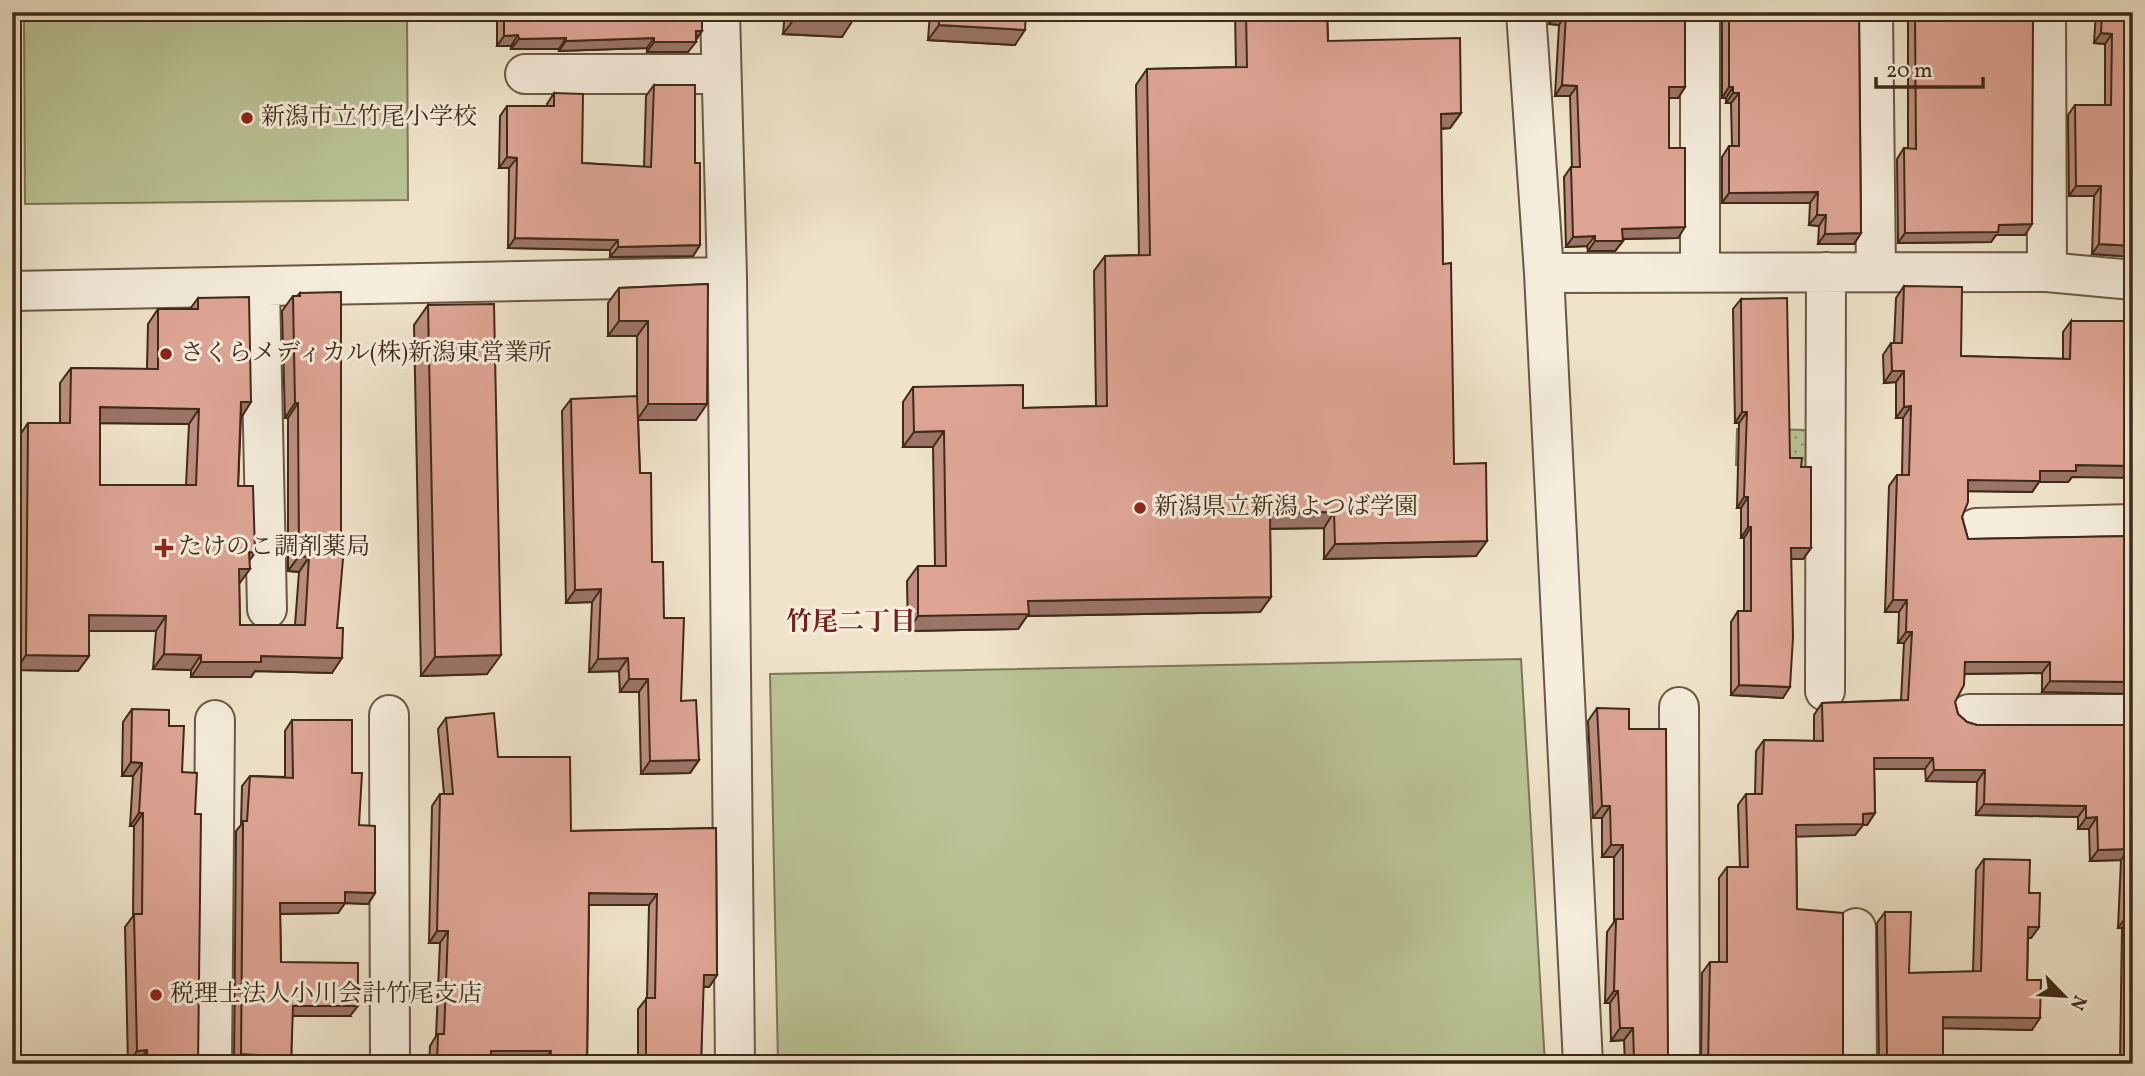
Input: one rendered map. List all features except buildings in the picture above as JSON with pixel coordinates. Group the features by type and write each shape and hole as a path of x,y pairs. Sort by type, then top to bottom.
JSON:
{"street":[{"path":"720,12 727,277 735,1064"},
{"path":"1526,12 1544,273 1583,1064"},
{"path":"1700,12 1700,272"},
{"path":"1873,12 1876,272"},
{"path":"2046,12 2047,272"},
{"path":"526,74 721,74"},
{"path":"1825,691 1826,272"},
{"path":"1544,273 2047,272 2133,280"},
{"path":"12,291 260,289 727,277"},
{"path":"260,289 267,609"},
{"path":"1976,528 2133,524"},
{"path":"1679,707 1680,1064"},
{"path":"1969,714 2133,714"},
{"path":"389,715 390,1064"},
{"path":"212,1064 215,720"},
{"path":"1856,929 1857,1064"}],"green space":[{"name":"新潟市立竹尾小学校","path":"24,12 407,12 408,200 25,204"},
{"path":"1737,429 1811,430 1810,467 1736,465"},
{"path":"1521,659 1545,1064 778,1064 770,674"}],"place":[{"name":"新潟市立竹尾小学校","path":"247,118"},
{"name":"さくらメディカル(株)新潟東営業所","path":"166,354"},
{"name":"新潟県立新潟よつば学園","path":"1140,508"},
{"name":"たけのこ調剤薬局","path":"164,548"},
{"name":"税理士法人小川会計竹尾支店","path":"156,995"}],"district":[{"name":"竹尾二丁目","path":"851,623"}]}
